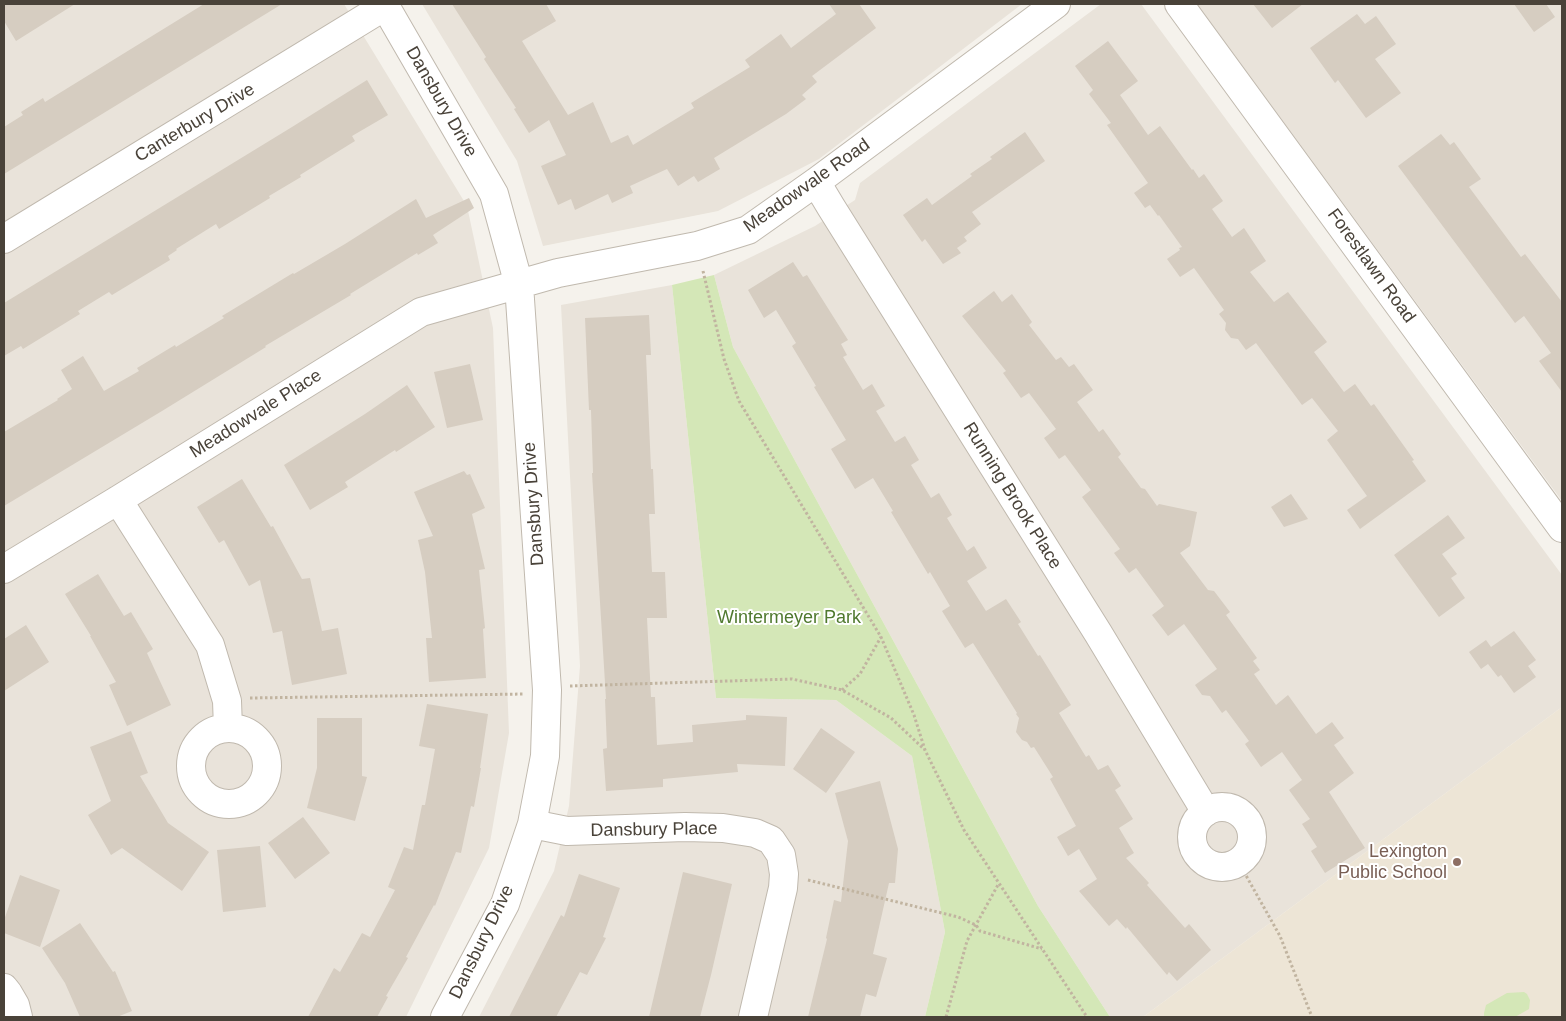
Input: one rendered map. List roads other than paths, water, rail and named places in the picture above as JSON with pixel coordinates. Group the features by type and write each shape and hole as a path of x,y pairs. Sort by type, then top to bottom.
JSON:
{"street":[{"name":"Meadowvale Road","path":"519,284 558,273 696,246 748,230 816,182 1056,4"},
{"name":"Forestlawn Road","path":"1180,4 1562,528"},
{"name":"Canterbury Drive","path":"4,239 385,5"},
{"name":"Dansbury Drive","path":"385,5 494,194 519,284 547,690 545,756 532,824 505,904 445,1017"},
{"name":"Running Brook Place","path":"816,182 1098,633 1206,812"},
{"name":"Meadowvale Place","path":"4,569 421,312 519,284"},
{"path":"118,500 210,645 227,701 228,728"},
{"path":"1225,807 1235,810 1245,817 1251,826 1252,842 1249,852 1239,863 1230,867 1220,868 1207,864 1199,857 1194,848 1192,837 1198,819 1206,812 1214,808 1225,807"},
{"name":"Dansbury Place","path":"532,824 567,831 685,826 724,828 755,833 771,840 781,855 784,874 783,888 754,1017"},
{"path":"4,988 15,1005 18,1017"}],"place":[{"name":"Lexington Public School","path":"1457,862"}],"park label":[{"name":"Wintermeyer Park","path":"789,618"}]}
